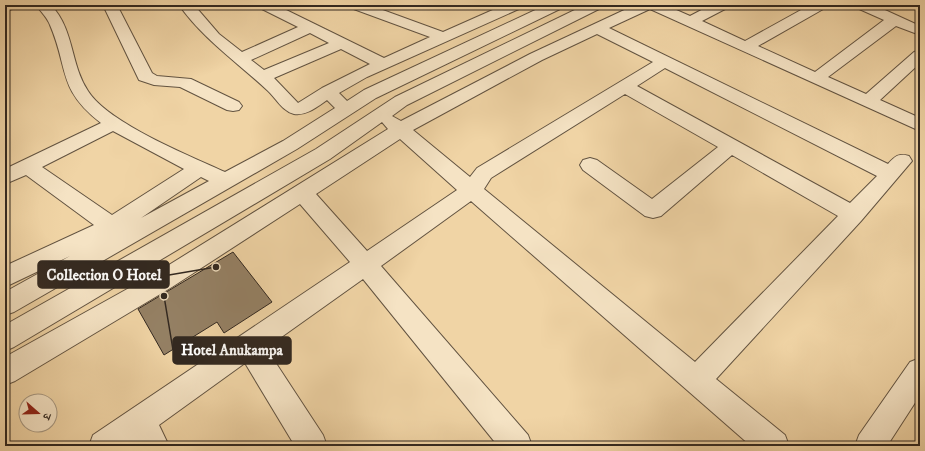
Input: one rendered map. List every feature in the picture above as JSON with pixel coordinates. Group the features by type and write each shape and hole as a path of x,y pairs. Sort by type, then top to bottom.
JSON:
{"street":[{"path":"5,7 11,5"},
{"path":"43,5 53,15 58,24 67,57 80,93 92,106 114,123 152,145 226,181"},
{"path":"110,5 145,76 156,81 178,81 185,83 232,106"},
{"path":"186,5 214,37 263,77 294,108 303,108 328,92 383,64 443,37 479,15 516,5"},
{"path":"265,5 340,44 383,64"},
{"path":"356,5 443,37"},
{"path":"5,277 119,231 226,181 290,145 354,104 557,5"},
{"path":"5,339 323,154 401,101 596,5"},
{"path":"5,372 164,280 400,130 536,57 646,5"},
{"path":"653,5 920,125"},
{"path":"690,22 722,5"},
{"path":"745,47 820,5"},
{"path":"862,5 920,31"},
{"path":"816,79 894,20"},
{"path":"240,59 309,28"},
{"path":"596,28 664,62 897,168 696,380"},
{"path":"263,77 340,44"},
{"path":"868,102 920,55"},
{"path":"104,446 472,190 484,173 664,62"},
{"path":"624,86 730,148 853,215"},
{"path":"328,92 354,104 382,114 774,446"},
{"path":"5,177 114,123"},
{"path":"590,165 653,210 730,148"},
{"path":"27,166 119,231"},
{"path":"5,304 54,276 119,231 201,168"},
{"path":"302,192 365,264 517,446"},
{"path":"54,276 67,304"},
{"path":"250,345 312,446"},
{"path":"870,446 918,377"},
{"path":"142,420 154,446"}],"building":[{"path":"233,252 272,302 224,333 217,322 164,355 138,309"}],"place":[{"name":"Collection O Hotel","path":"216,267"},
{"name":"Hotel Anukampa","path":"164,296"}]}
